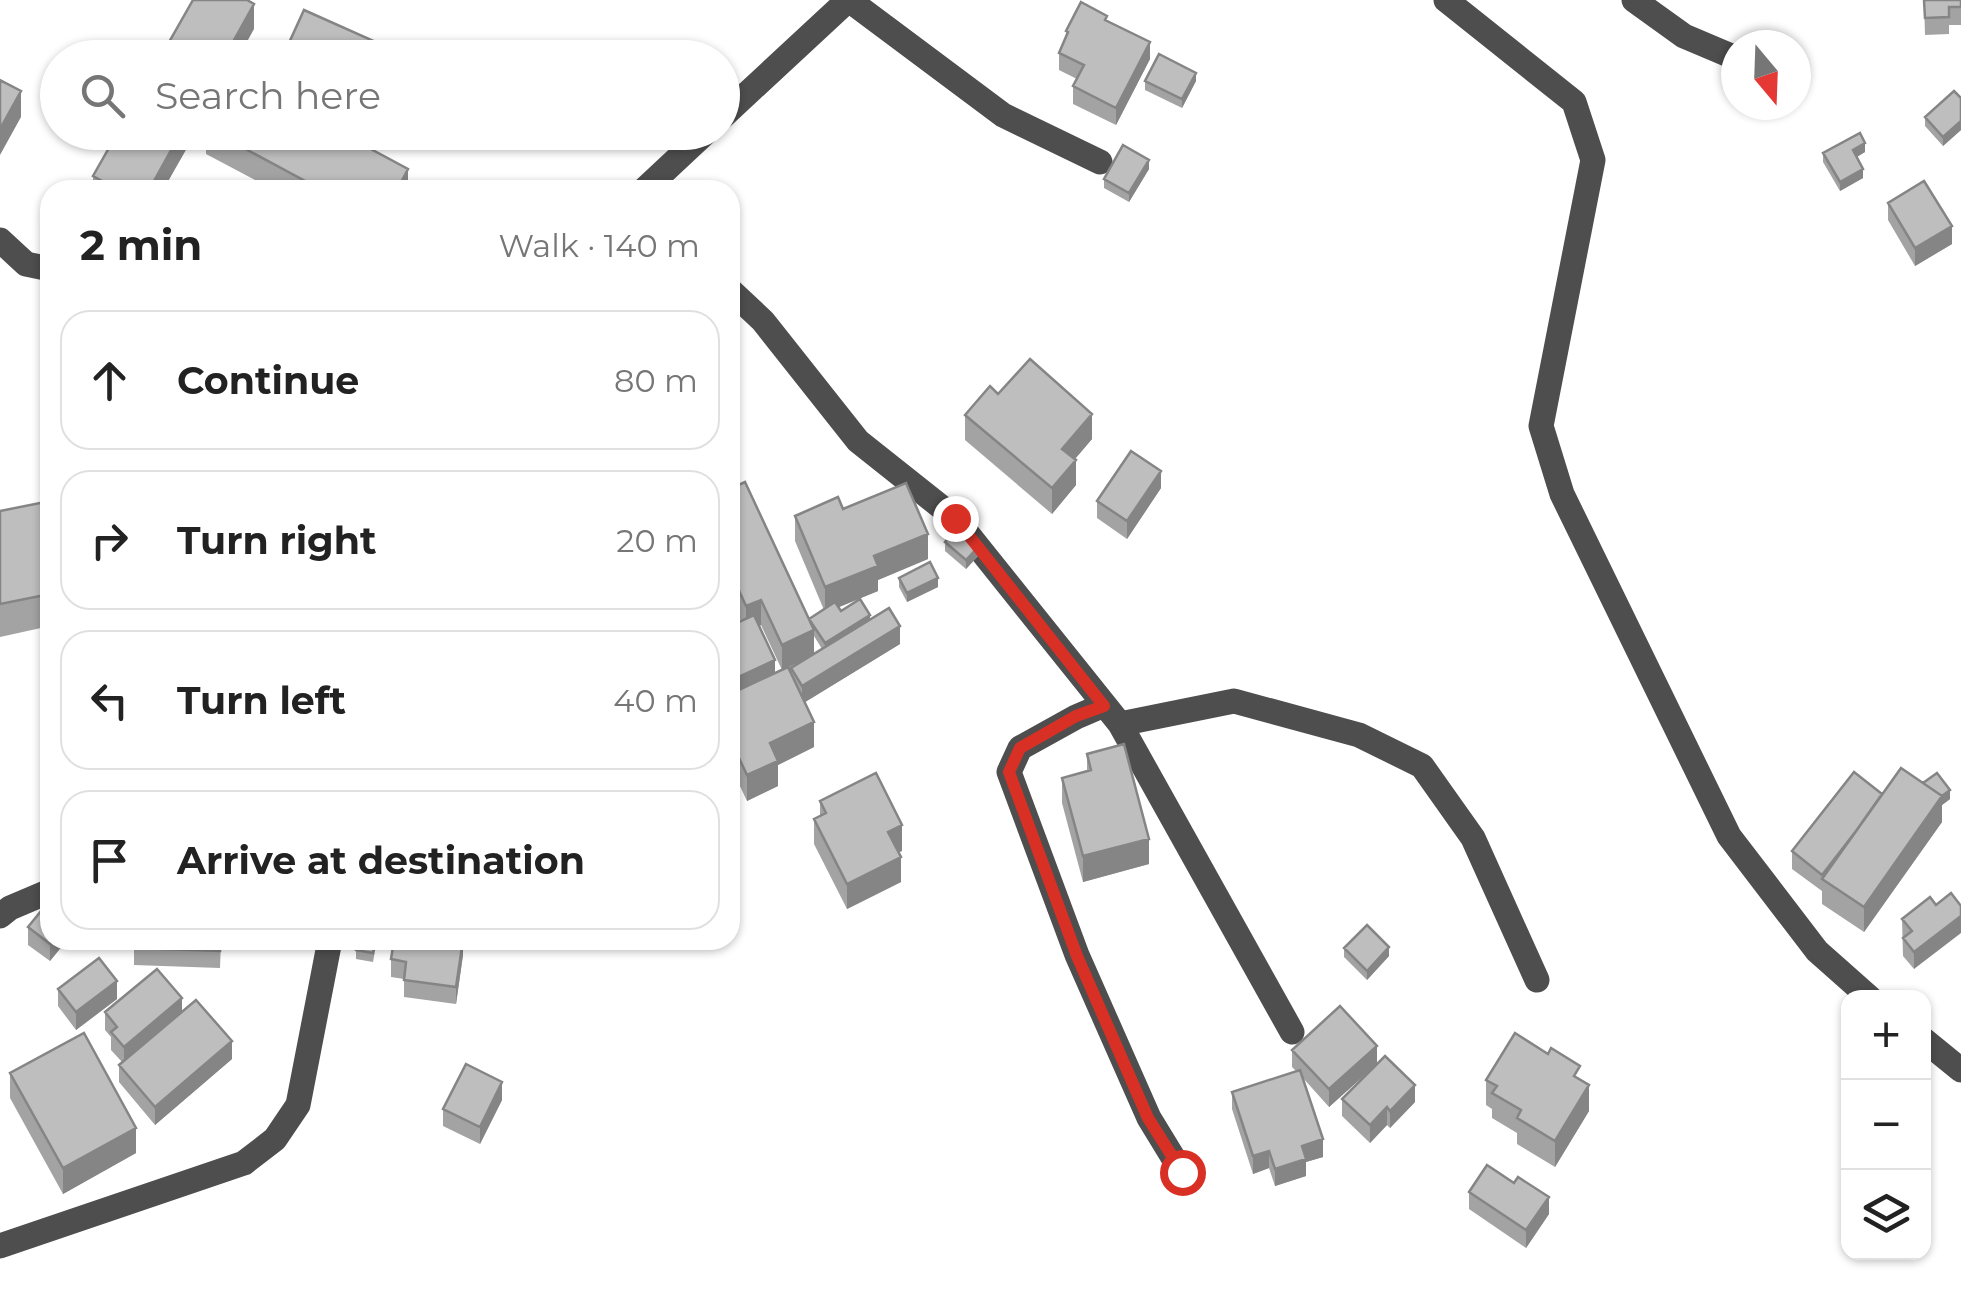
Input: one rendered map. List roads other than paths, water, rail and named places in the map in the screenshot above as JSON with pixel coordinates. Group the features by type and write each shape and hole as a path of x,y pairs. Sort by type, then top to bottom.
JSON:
{"street":[{"path":"740,100 848,0 1003,116 1100,162"},
{"path":"1446,0 1574,102 1593,160 1541,426 1562,494 1729,836 1817,951 1861,990"},
{"path":"1634,0 1684,36 1721,52"},
{"path":"655,180 687,150"},
{"path":"0,240 25,266"},
{"path":"740,299 763,321 858,441 955,518 1112,715 1292,1032"},
{"path":"1182,1172 1148,1118 1077,956 1009,772 1020,748 1076,716 1234,702 1358,734 1422,766 1473,838 1537,980"},
{"path":"0,916 40,895"},
{"path":"0,1246 244,1163 275,1139 298,1104 328,950"},
{"path":"1931,1046 1961,1070"}]}
